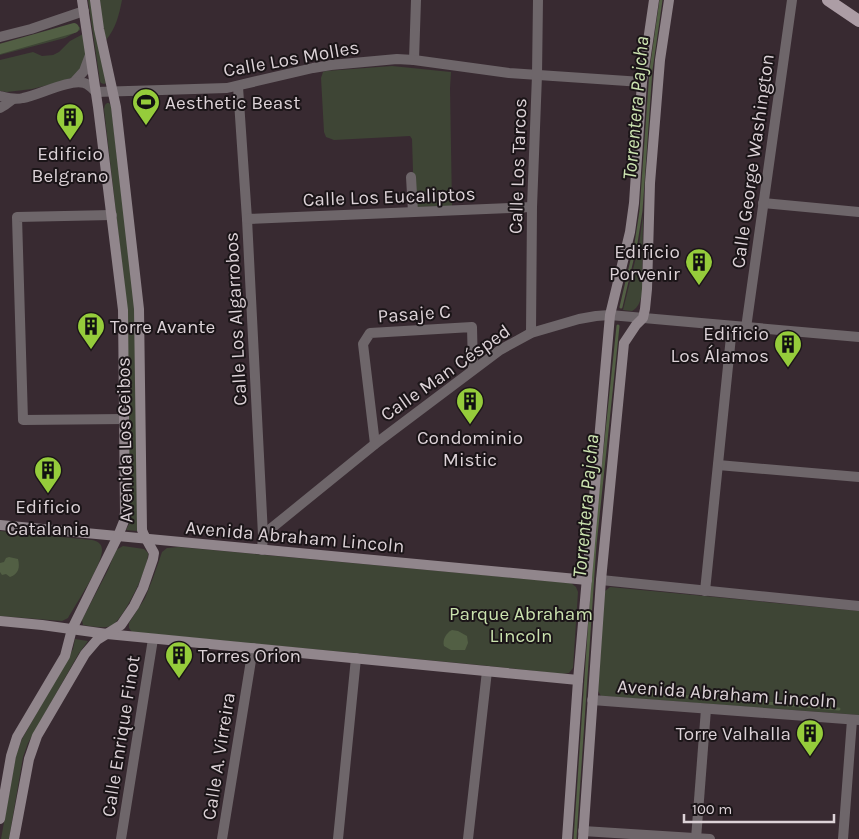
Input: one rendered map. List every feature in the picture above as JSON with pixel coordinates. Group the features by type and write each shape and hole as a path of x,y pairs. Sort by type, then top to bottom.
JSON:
{"main road":[{"path":"828,0 859,20"}],"street":[{"name":"Avenida Los Ceibos","path":"0,819 11,756 17,737 65,656 72,630 118,536 124,521 125,512 123,310 96,92 82,0"},
{"name":"Avenida Los Ceibos","path":"14,839 29,759 37,736 85,654 97,640 125,621 143,588 154,559 154,553 142,530 139,309 113,92 95,0"},
{"path":"414,60 416,0"},
{"name":"Calle Los Tarcos","path":"531,334 532,208 538,0"},
{"path":"567,839 578,680 610,315 630,232 634,203 642,82 654,0"},
{"path":"669,0 660,60 650,174 647,289 643,318 624,343 601,580 583,835 710,839"},
{"name":"Calle George Washington","path":"746,328 792,0"},
{"path":"0,37 31,29 84,11"},
{"path":"74,82 84,71 90,55"},
{"name":"Calle Los Molles","path":"96,92 238,87 322,66 397,59 509,73 642,82"},
{"path":"0,96 13,99 23,98 74,82 84,83 96,92"},
{"name":"Calle Los Algarrobos","path":"238,87 247,219 263,534 262,550"},
{"path":"0,108 13,99"},
{"path":"412,177 413,212"},
{"path":"763,203 859,212"},
{"name":"Calle Los Eucaliptos","path":"247,219 532,208"},
{"path":"112,215 17,217 23,420 124,420"},
{"name":"Calle Man Césped","path":"263,534 374,444 473,369 500,350 531,334 579,319 610,315 859,338"},
{"path":"705,591 732,326"},
{"name":"Pasaje C","path":"374,444 363,344 370,333 472,327 473,369"},
{"path":"718,466 859,477"},
{"name":"Avenida Abraham Lincoln","path":"0,525 587,580"},
{"path":"601,580 859,606"},
{"path":"0,621 153,639 578,680"},
{"name":"Calle Enrique Finot","path":"121,839 153,639"},
{"name":"Calle A. Virreira","path":"222,839 253,648"},
{"path":"338,839 356,658"},
{"path":"468,839 487,671"},
{"name":"Avenida Abraham Lincoln","path":"592,700 855,720"},
{"path":"696,838 706,709"},
{"path":"843,839 855,720"}],"green space":[{"path":"88,0 91,0 106,83 104,84 100,81"},
{"path":"100,0 122,0 115,26 106,40 102,22"},
{"path":"80,27 80,30 65,38 0,55 0,51"},
{"path":"83,34 86,52 84,63 74,77 32,89 0,91 0,60 33,52 42,56 53,55 70,41"},
{"path":"392,66 451,72 452,206 416,207 414,203 412,139 410,136 334,140 326,137 324,132 321,78 323,72"},
{"path":"107,103 111,106 135,307 137,531 126,530 129,524 127,308 104,109"},
{"path":"643,215 642,294 636,308 632,311 623,310 639,245"},
{"path":"0,531 92,540 100,544 102,550 98,565 68,618 62,621 0,616"},
{"path":"123,546 144,549 148,553 144,570 134,593 122,614 111,626 83,625 82,620 108,570 116,550"},
{"name":"Parque Abraham Lincoln","path":"179,547 571,583 578,592 573,668 569,673 562,674 132,632 129,628 129,623 145,598 162,552 167,548"},
{"name":"Parque Abraham Lincoln","path":"610,587 859,611 859,715 601,696 598,691 604,592"},
{"path":"75,639 88,641 79,653 28,743 23,757 9,839 1,839 16,755 22,739 73,649"}],"shaded area":[{"path":"9,557 18,559 19,565 17,572 10,577 6,574 2,575 0,572 0,563"},
{"path":"452,630 467,636 468,643 465,650 451,650 444,646 445,637"}],"waterway":[{"name":"Torrentera Pajcha","path":"621,307 636,243 641,211 651,70 661,0"},
{"path":"0,49 74,28"},
{"name":"Torrentera Pajcha","path":"575,839 595,545 618,326"},
{"path":"653,695 692,697"},
{"path":"698,698 711,699"},
{"path":"717,699 839,709"}],"place":[{"name":"Aesthetic Beast","path":"146,126"},
{"name":"Edificio Belgrano","path":"70,141"},
{"name":"Edificio Porvenir","path":"699,286"},
{"name":"Torre Avante","path":"91,350"},
{"name":"Edificio Los Álamos","path":"788,368"},
{"name":"Condominio Mistic","path":"470,425"},
{"name":"Edificio Catalania","path":"48,494"},
{"name":"Torres Orion","path":"179,679"},
{"name":"Torre Valhalla","path":"810,757"}]}
